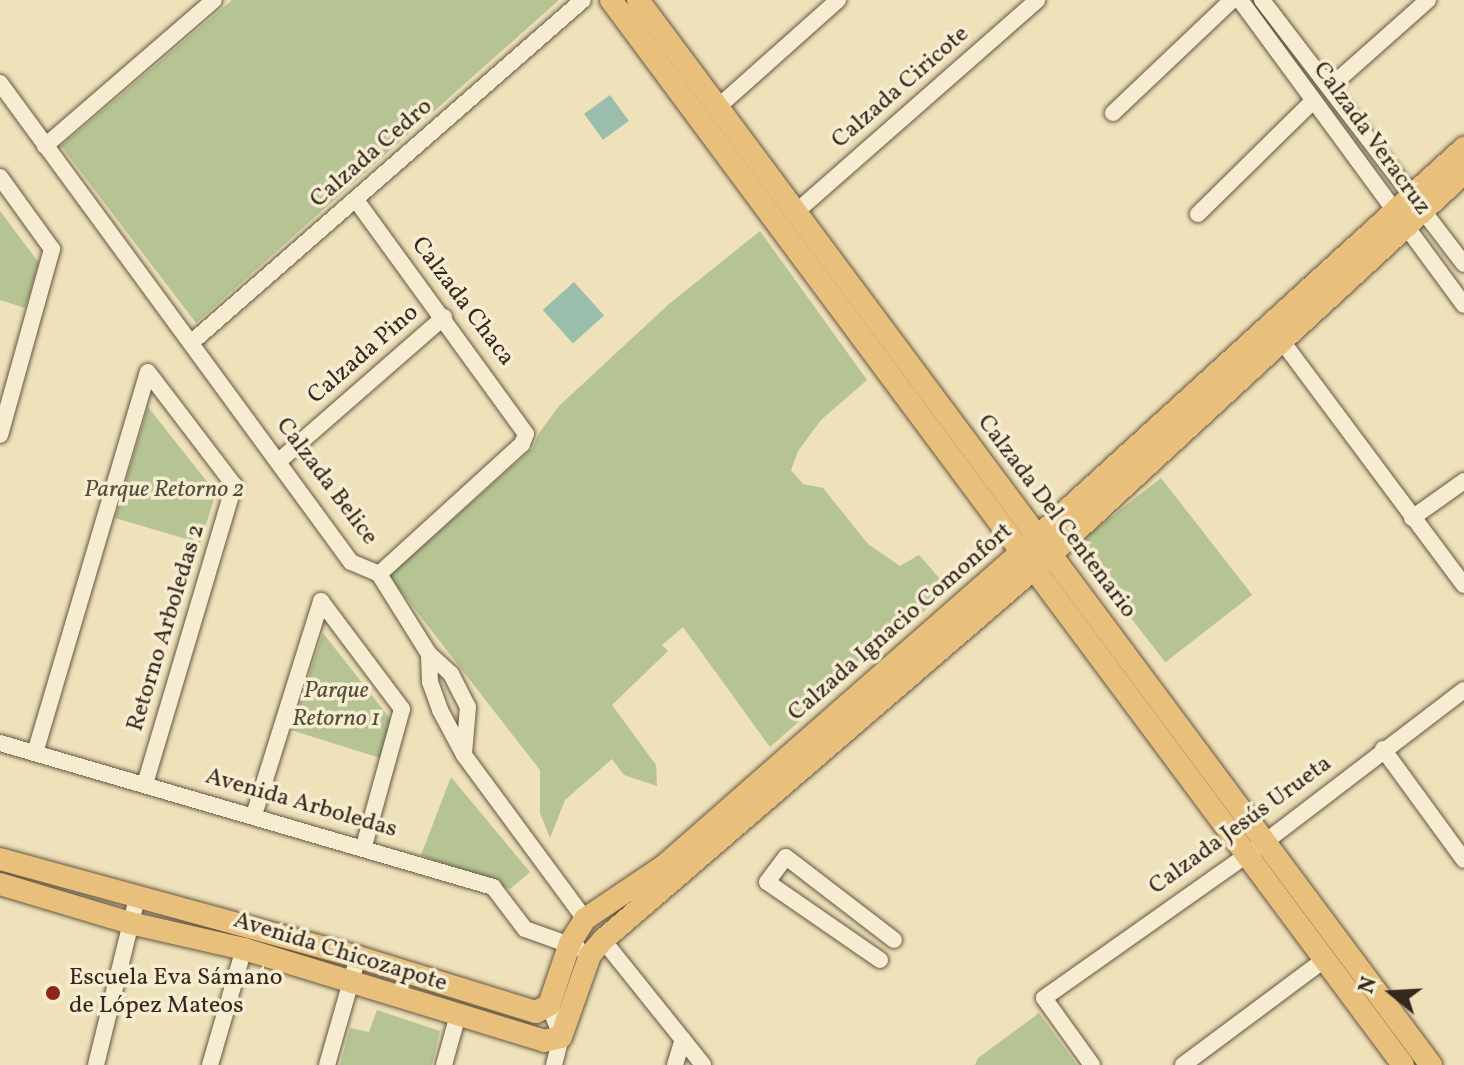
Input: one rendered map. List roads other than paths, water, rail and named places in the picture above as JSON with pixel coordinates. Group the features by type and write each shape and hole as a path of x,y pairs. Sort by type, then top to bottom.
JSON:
{"main road":[{"name":"Calzada Del Centenario","path":"627,4 718,107 796,212 1036,552"},
{"name":"Calzada Del Centenario","path":"627,4 1256,847 1431,1065"},
{"name":"Calzada Ignacio Comonfort","path":"577,931 665,865 1282,343 1464,148"},
{"name":"Calzada Ignacio Comonfort","path":"596,948 665,890 1036,552 1271,323 1408,210 1464,173"},
{"name":"Calzada Del Centenario","path":"1256,847 1325,959 1401,1064"},
{"name":"Avenida Chicozapote","path":"0,859 358,957 525,1010 536,1012 549,1005"},
{"name":"Avenida Chicozapote","path":"0,884 130,923 244,949 544,1041 561,1037"},
{"path":"549,1005 577,931"},
{"path":"561,1037 596,948"}],"street":[{"path":"45,146 214,0"},
{"name":"Calzada Cedro","path":"192,342 583,0"},
{"path":"718,107 838,0"},
{"name":"Calzada Ciricote","path":"796,212 1037,0"},
{"path":"1113,113 1232,0"},
{"name":"Calzada Veracruz","path":"1240,0 1313,101 1408,210 1464,264"},
{"name":"Calzada Veracruz","path":"1262,0 1330,87 1464,305"},
{"path":"1330,87 1428,0"},
{"name":"Calzada Belice","path":"0,83 351,562 379,574 429,654 430,682 440,710 464,755 577,931"},
{"path":"1198,214 1313,101"},
{"path":"0,177 52,249 0,435"},
{"name":"Calzada Chaca","path":"356,200 444,317 526,434 522,444 379,574"},
{"name":"Calzada Pino","path":"279,461 444,317"},
{"path":"1271,323 1282,343 1464,585"},
{"name":"Retorno Arboledas 2","path":"35,753 148,372 234,485 145,784"},
{"path":"1412,518 1464,481"},
{"path":"254,815 321,601 402,709 364,846"},
{"path":"429,654 451,674 468,707 464,755"},
{"name":"Calzada Jesús Urueta","path":"1092,1065 1044,998 1256,847 1464,690"},
{"name":"Avenida Arboledas","path":"0,743 364,846 493,887 525,929 577,931"},
{"path":"1383,749 1464,860"},
{"path":"880,960 767,882 786,857 894,940"},
{"path":"96,1065 137,898"},
{"path":"577,931 683,1039 703,1065"},
{"path":"210,1065 244,949"},
{"path":"327,1065 358,957"},
{"path":"1183,1065 1325,959"},
{"path":"549,1005 561,1037 554,1065"},
{"path":"444,1065 458,1015"},
{"path":"675,1065 683,1039"}],"place":[{"name":"Escuela Eva Sámano de López Mateos","path":"53,993"}],"park label":[{"name":"Parque Retorno 2","path":"164,491"},
{"name":"Parque Retorno 1","path":"336,706"}]}
